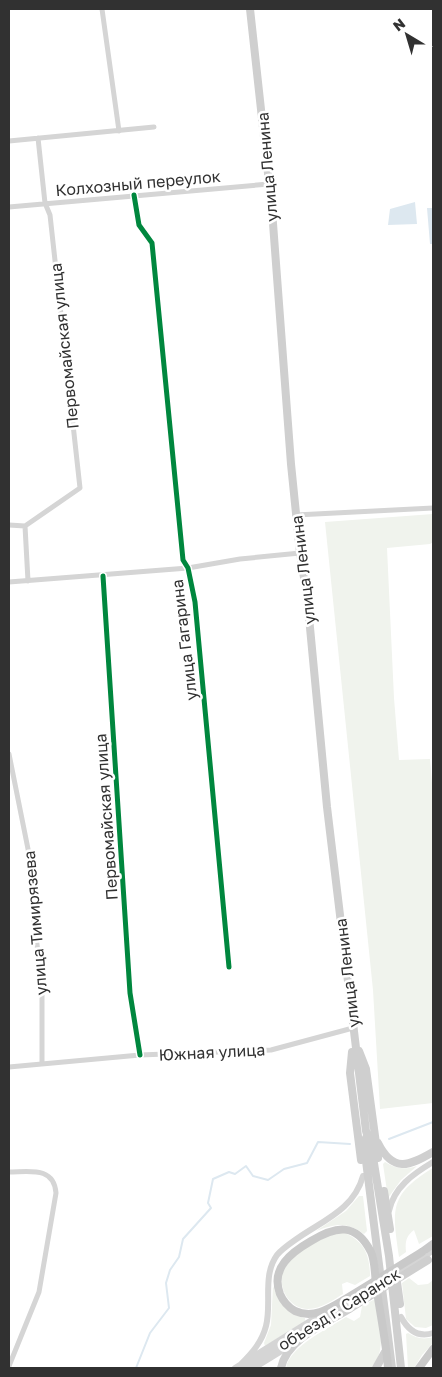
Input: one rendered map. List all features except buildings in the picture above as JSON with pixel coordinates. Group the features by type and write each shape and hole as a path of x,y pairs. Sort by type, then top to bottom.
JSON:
{"main road":[{"name":"улица Ленина","path":"250,9 268,184 296,515 307,596 327,806 366,1131"},
{"path":"354,1038 366,1069 388,1215 401,1317 405,1368"},
{"path":"354,1038 350,1073 388,1368"},
{"path":"366,1131 366,1162 392,1368"},
{"path":"366,1131 372,1151 389,1256 401,1368"},
{"path":"375,1138 385,1155 397,1164 410,1164 433,1152"},
{"path":"347,1304 323,1313 304,1314 288,1306 282,1298 277,1280 285,1260 297,1249 325,1232 336,1229 345,1229 359,1236 372,1254"},
{"path":"281,1368 282,1360 296,1342 347,1304 427,1256 433,1244"},
{"path":"419,1368 433,1349"},
{"path":"376,1368 385,1352"}],"street":[{"path":"102,9 119,131"},
{"path":"9,141 154,127"},
{"name":"Первомайская улица","path":"25,526 80,488 50,216 45,203 38,138"},
{"name":"Колхозный переулок","path":"9,206 268,184"},
{"name":"улица Гагарина","path":"134,196 139,224 152,243 184,560 188,568 195,602 229,967"},
{"path":"296,515 433,508"},
{"path":"9,524 25,526 28,581"},
{"path":"9,582 188,568 240,559 300,553"},
{"name":"Первомайская улица","path":"103,576 130,993 140,1056"},
{"name":"улица Тимирязева","path":"9,754 32,864 32,904 42,985 42,1064"},
{"name":"Южная улица","path":"9,1067 140,1056 271,1050 353,1028"},
{"path":"388,1215 393,1199 402,1184 433,1162"},
{"path":"9,1172 39,1172 46,1174 56,1186 39,1292 9,1366"},
{"path":"243,1366 264,1333 268,1317 270,1274 275,1258 285,1247 346,1206 357,1192 363,1176"},
{"path":"427,1256 433,1250"},
{"name":"объезд г. Саранск","path":"243,1366 347,1304"},
{"path":"235,1368 243,1366 323,1313"},
{"path":"401,1317 410,1330 415,1333 426,1335 433,1333"},
{"path":"254,1368 296,1342"}],"shaded area":[{"path":"415,202 417,224 388,225 390,209"},
{"path":"427,208 433,208 433,244 430,244"},
{"path":"433,514 433,542 430,544 387,548 399,760 430,759 433,795 433,1103 380,1109 373,990 325,522"},
{"path":"385,1162 401,1168 417,1166 401,1180 388,1198 383,1164"},
{"path":"433,1168 433,1236 419,1244 414,1230 407,1240 406,1252 399,1257 395,1227 397,1205 401,1195 408,1187"},
{"path":"359,1196 363,1196 367,1231 364,1234 346,1225 335,1225 316,1231 346,1211"},
{"path":"340,1231 354,1238 363,1248 370,1268 370,1276 355,1285 347,1282 342,1284 343,1294 322,1306 308,1309 295,1305 289,1300 283,1288 282,1273 285,1266 302,1249"},
{"path":"409,1278 418,1285 428,1284 433,1280 433,1325 426,1328 415,1327 406,1319 402,1283"},
{"path":"273,1286 284,1307 293,1314 305,1318 305,1321 265,1346 264,1343 271,1325"},
{"path":"375,1299 381,1344 379,1355 371,1368 286,1368 294,1353 320,1332 346,1317 354,1321 360,1317 362,1306"},
{"path":"408,1333 420,1338 433,1337 433,1343 414,1368 408,1368 406,1334"}],"waterway":[{"path":"389,1139 433,1122"},
{"path":"136,1368 150,1333 169,1308 166,1283 170,1270 179,1257 183,1239 211,1208 208,1203 213,1179 229,1172 235,1174 246,1166 253,1176 268,1180 284,1169 307,1163 318,1142 350,1144"}],"cycle path":[{"path":"134,195 139,225 152,243 183,560 188,568 195,602 229,967"},
{"path":"103,576 130,993 140,1055"}]}
